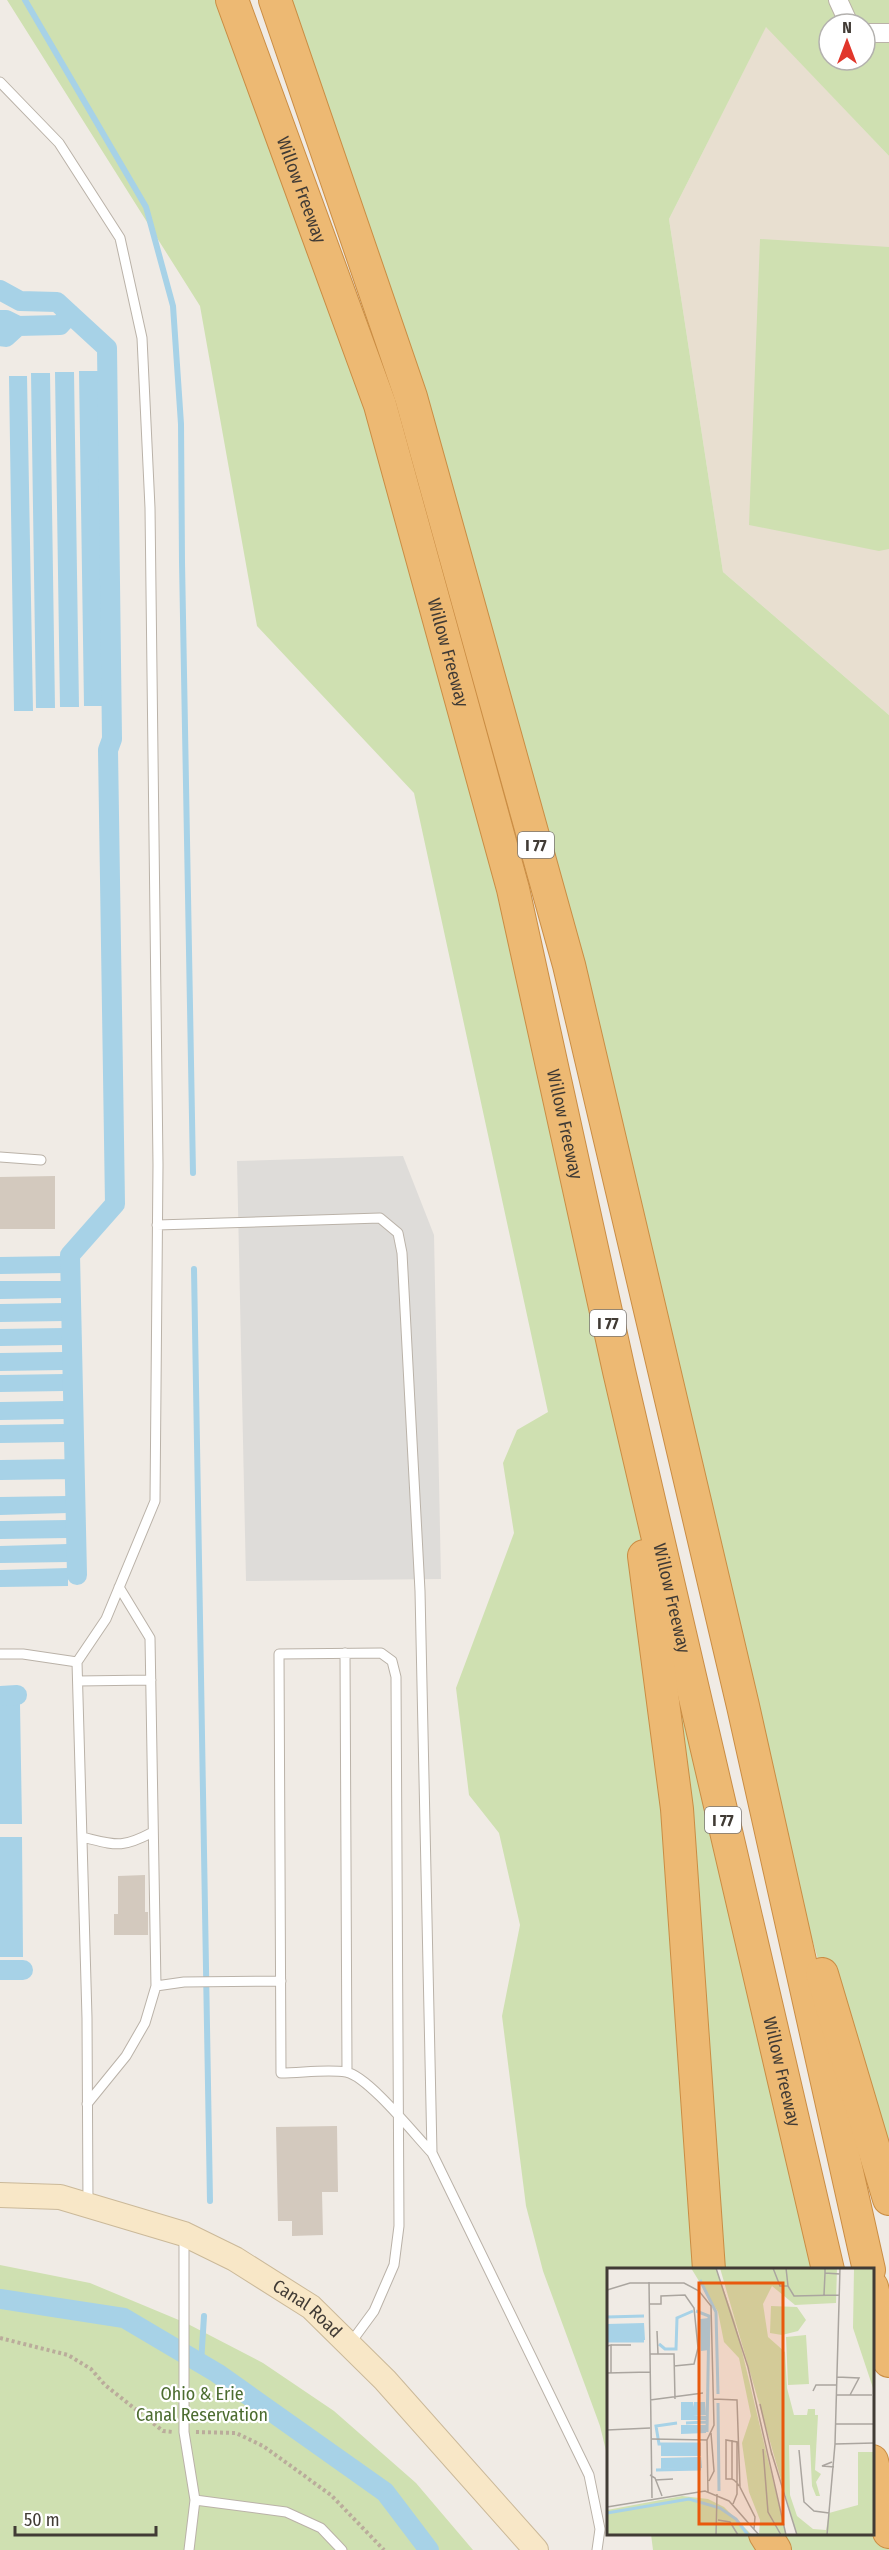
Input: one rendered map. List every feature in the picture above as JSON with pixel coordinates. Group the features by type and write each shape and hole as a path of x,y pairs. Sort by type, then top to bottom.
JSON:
{"highway":[{"name":"Willow Freeway","path":"232,0 380,405 513,889 619,1371 828,2268"},
{"name":"Willow Freeway","path":"274,0 411,397 569,965 743,1706 869,2268"},
{"path":"619,1371 677,1809 709,2268"},
{"path":"743,1706 889,2199"},
{"path":"874,2292 889,2361"},
{"path":"874,2465 889,2532"},
{"path":"766,2535 775,2550"}],"street":[{"name":"Canal Road","path":"0,2195 60,2197 184,2234 235,2259 311,2307 385,2380 536,2550"}],"lane":[{"path":"0,82 59,143 120,238 142,338 150,508 157,1225 155,1501 106,1619 77,1662 88,2205"},
{"path":"0,1157 41,1160"},
{"path":"157,1225 380,1218 398,1233 402,1253 420,1591 432,2153"},
{"path":"87,2104 126,2056 145,2023 156,1986 150,1638 119,1587"},
{"path":"345,1653 347,2072"},
{"path":"349,2344 374,2311 394,2265 399,2226 397,2116 396,1677 392,1661 381,1653 279,1654 281,2073 347,2072 365,2081 397,2116 432,2153 589,2475 600,2529 597,2550"},
{"path":"0,1654 77,1662"},
{"path":"78,1681 151,1680"},
{"path":"82,1837 112,1844 131,1844 153,1833"},
{"path":"156,1986 184,1982 281,1981"},
{"path":"184,2234 182,2307 184,2432 195,2500 189,2550"},
{"path":"195,2500 286,2512 321,2528 342,2550"}],"shaded area":[{"path":"766,26 889,156 889,715 723,572 669,219"},
{"path":"403,1156 434,1235 441,1579 246,1581 237,1161"}],"green space":[{"path":"7,0 232,0 380,405 513,889 828,2268 607,2268 607,2455 600,2426 543,2271 526,2206 502,2016 520,1925 499,1833 469,1795 456,1688 514,1533 503,1463 517,1430 548,1412 414,793 257,626 200,306"},
{"path":"275,0 889,0 889,156 766,27 669,219 723,572 889,715 889,2199 743,1706 569,965"},
{"path":"760,239 889,247 889,549 879,551 749,525"},
{"name":"Ohio & Erie Canal Reservation","path":"0,2265 90,2283 186,2323 263,2363 334,2411 416,2483 473,2550 0,2550"},
{"path":"874,2465 889,2532 889,2550 653,2550 651,2535 874,2535"}],"water":[{"path":"79,371 98,371 103,706 84,706"},
{"path":"55,372 74,372 79,707 60,707"},
{"path":"31,373 50,373 55,708 36,708"},
{"path":"9,376 27,376 33,711 14,711"},
{"path":"65,1256 65,1273 0,1274 0,1257"},
{"path":"0,1281 64,1281 64,1298 0,1299"},
{"path":"65,1303 65,1321 0,1322 0,1304"},
{"path":"65,1328 65,1345 0,1346 0,1329"},
{"path":"65,1352 65,1370 0,1371 0,1353"},
{"path":"65,1374 65,1391 0,1392 0,1375"},
{"path":"66,1401 66,1419 0,1420 0,1402"},
{"path":"66,1424 66,1442 0,1443 0,1425"},
{"path":"68,1496 68,1513 0,1515 0,1497"},
{"path":"68,1520 68,1538 0,1539 0,1521"},
{"path":"68,1544 69,1562 0,1563 0,1546"},
{"path":"68,1568 68,1586 0,1587 0,1570"},
{"path":"0,1704 20,1704 22,1824 0,1824"},
{"path":"0,1837 22,1837 23,1957 0,1957"}],"building":[{"path":"55,1176 55,1229 0,1229 0,1177"},
{"path":"145,1875 145,1912 148,1912 148,1935 114,1935 114,1914 118,1914 118,1876"},
{"path":"337,2126 338,2192 322,2192 323,2235 292,2236 292,2221 278,2221 276,2127"}],"waterway":[{"path":"25,0 146,207 173,306 181,424 193,1173"},
{"path":"0,290 20,301 57,302 107,348 112,739 108,750 115,1204 70,1255 77,1575"},
{"path":"0,320 6,320 18,326 60,325 70,314"},
{"path":"0,336 6,337 18,326"},
{"path":"194,1269 210,2201"},
{"path":"0,1470 74,1469"},
{"path":"0,1696 17,1695"},
{"path":"0,1970 23,1970"},
{"path":"0,2299 124,2318 217,2373 385,2492 429,2550"},
{"path":"201,2364 204,2316"}]}
